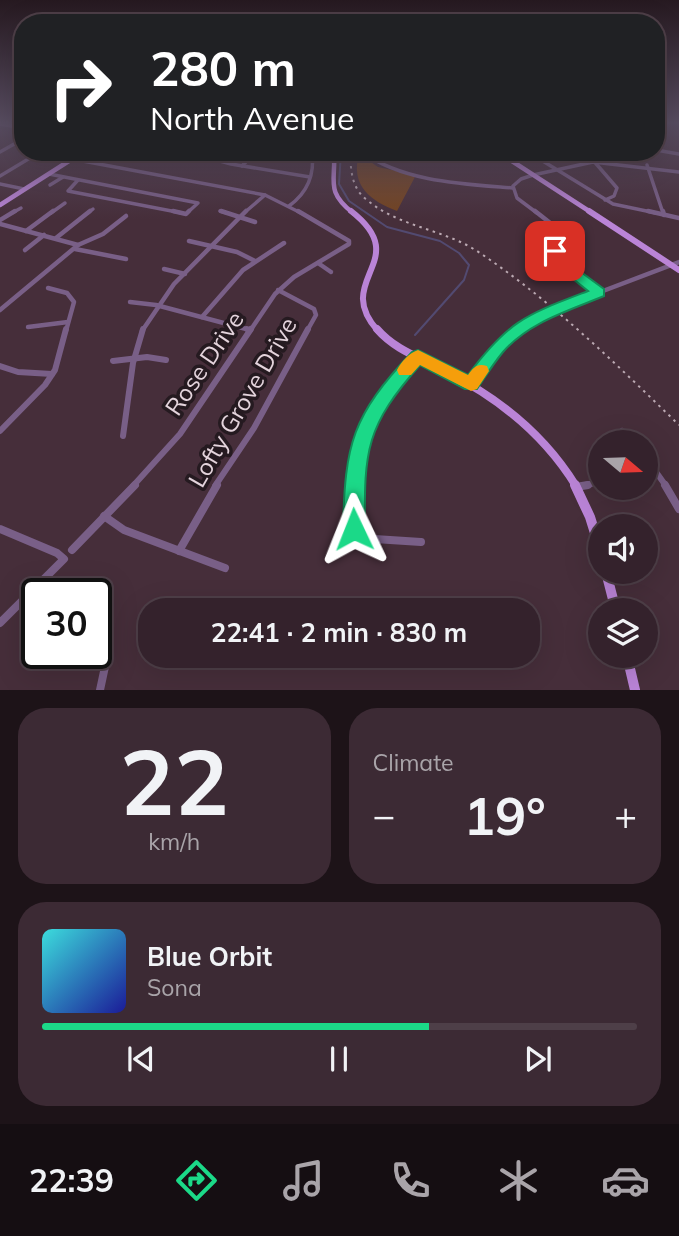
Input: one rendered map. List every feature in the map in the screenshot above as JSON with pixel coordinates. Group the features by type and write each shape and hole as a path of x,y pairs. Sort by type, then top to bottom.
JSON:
{"main road":[{"path":"0,205 69,161"},
{"path":"334,161 333,191 342,204 368,226 376,240 377,251 362,291 367,314 382,334 504,404 528,423 546,443 576,487 589,514"},
{"path":"513,161 677,265"},
{"path":"517,161 535,174"},
{"path":"630,668 635,690"}],"street":[{"path":"0,176 25,161"},
{"path":"83,161 265,195 349,241 346,246"},
{"path":"222,161 310,177"},
{"path":"242,166 246,161"},
{"path":"289,206 303,196 310,177 311,161"},
{"path":"372,161 397,170 513,188"},
{"path":"542,161 605,200 626,209 679,218"},
{"path":"513,188 521,179 535,174 592,161 679,171"},
{"path":"592,161 617,188 614,196 605,200"},
{"path":"270,171 276,164"},
{"path":"647,166 664,215"},
{"path":"48,174 198,202 186,214 68,191 78,180"},
{"path":"50,185 63,177"},
{"path":"0,184 24,189"},
{"path":"513,188 517,198 554,226 558,259 599,293"},
{"path":"141,205 155,194"},
{"path":"122,436 135,358 145,323 156,305 238,216 265,195"},
{"path":"26,231 65,203"},
{"path":"0,222 21,208"},
{"path":"56,238 93,209"},
{"path":"220,211 255,222"},
{"path":"0,310 77,247 103,234 126,216"},
{"path":"0,222 77,247 126,259"},
{"path":"25,250 44,235"},
{"path":"189,241 237,252 255,261"},
{"path":"202,317 230,282 255,261 284,243"},
{"name":"Rose Drive","path":"72,550 180,434 278,290 346,246"},
{"path":"318,263 331,272"},
{"path":"471,384 497,348 519,328 539,316 677,265"},
{"path":"164,269 185,274"},
{"path":"0,431 52,374 74,299 57,289 48,288"},
{"name":"Lofty Grove Drive","path":"179,551 209,496 254,428 316,314 314,309 278,290"},
{"path":"130,302 156,305 250,330"},
{"path":"29,327 68,322"},
{"path":"418,357 389,388 373,411 358,453 353,495 353,527 359,538 367,540 421,542"},
{"path":"113,361 135,358 166,360"},
{"path":"0,366 18,372 52,374"},
{"path":"658,475 676,500 679,509"},
{"path":"576,487 588,484"},
{"path":"104,516 113,524 134,534 225,568"},
{"path":"0,529 57,553 64,559 0,623"},
{"path":"100,690 104,669"}],"shaded area":[{"path":"358,161 369,161 378,167 416,175 397,211 365,191 357,175"}],"waterway":[{"path":"340,161 339,184 349,201 387,227 440,241 459,253 469,265 464,280 415,335"}],"railway":[{"path":"351,161 355,184 367,200 393,216 464,244 504,270 582,334 679,425"}],"slow traffic":[{"path":"405,370 418,357 471,384 481,371"}],"route":[{"path":"354,529 354,474 363,434 373,411 389,388 418,357 471,384 509,335 539,316 599,293 561,263 555,251"}]}
